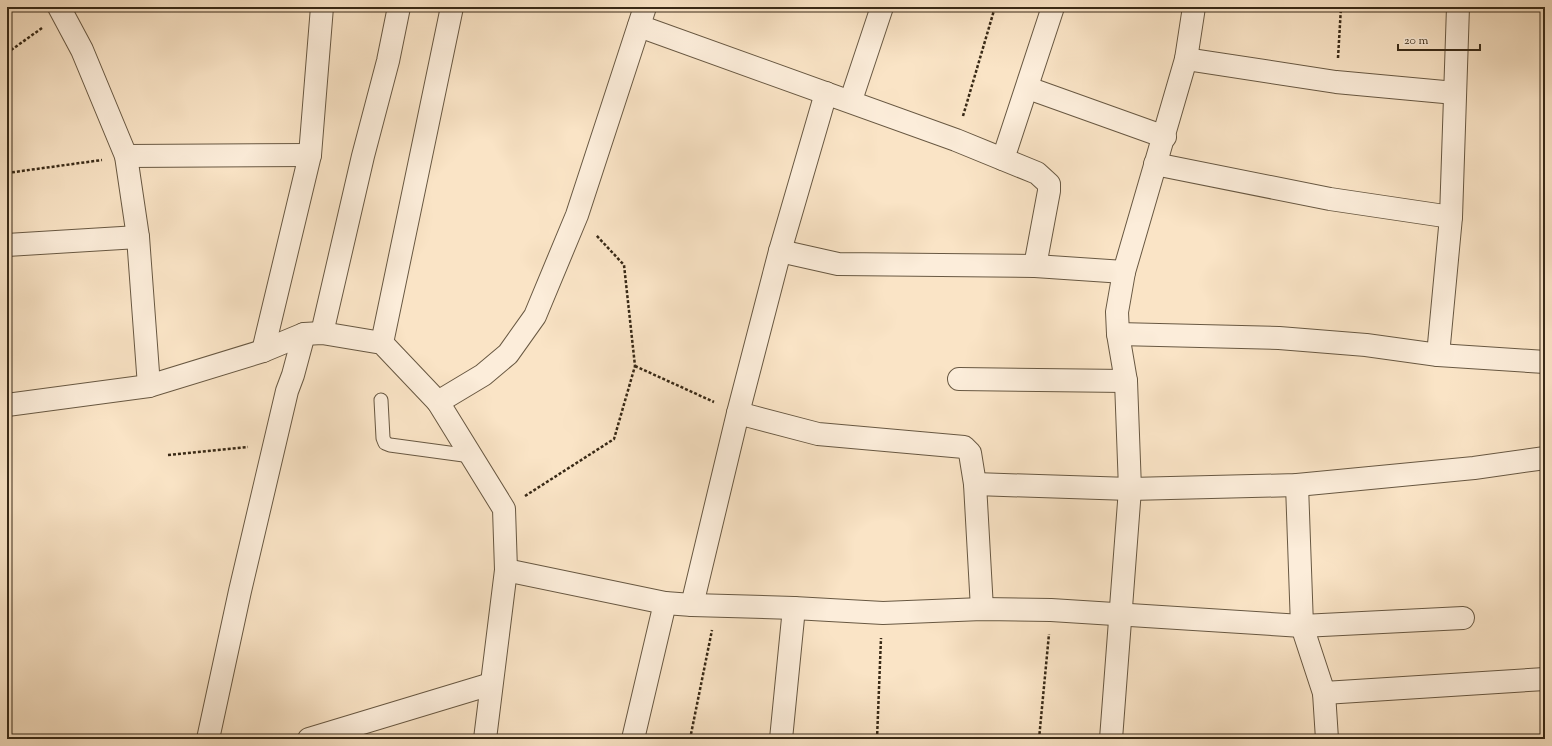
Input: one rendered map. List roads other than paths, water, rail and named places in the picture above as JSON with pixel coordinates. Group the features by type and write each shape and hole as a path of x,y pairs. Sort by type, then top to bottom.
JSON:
{"street":[{"path":"263,351 310,155 322,7"},
{"path":"208,739 240,591 287,391 313,333 363,156 388,61 399,7"},
{"path":"382,342 419,174 452,7"},
{"path":"851,100 882,7"},
{"path":"1003,159 1028,88 1053,7"},
{"path":"1111,739 1122,613 1130,489 1126,381 1118,334 1117,312 1124,272 1155,164 1165,138 1186,60 1193,7"},
{"path":"1438,355 1451,216 1458,7"},
{"path":"64,8 126,156 138,237 149,386"},
{"path":"438,402 483,375 508,354 535,316 578,215 642,16 826,93 851,100 1037,173 1049,184 1049,191 1035,266"},
{"path":"1186,60 1336,82 1455,94"},
{"path":"1028,88 1165,138"},
{"path":"692,605 738,413 780,251 826,93"},
{"path":"126,156 310,155"},
{"path":"1155,164 1330,199 1451,216"},
{"path":"7,245 138,237"},
{"path":"780,251 838,264 1035,266 1124,272"},
{"path":"7,405 149,386 263,351 313,333 382,342 438,402 504,509 506,570 485,739"},
{"path":"1118,334 1279,338 1366,345 1438,355 1545,362"},
{"path":"959,379 1126,381"},
{"path":"738,413 818,434 964,447 970,453 975,484 982,609"},
{"path":"975,484 1130,489 1297,485 1474,468 1545,458"},
{"path":"1297,485 1302,626 1324,694 1327,739"},
{"path":"506,570 665,603 692,605 794,608 883,613 982,609 1051,610 1122,613 1302,626 1463,618"},
{"path":"633,739 665,603"},
{"path":"781,739 794,608"},
{"path":"1324,694 1545,679"},
{"path":"309,739 491,684"}],"lane":[{"path":"381,400 383,438 385,443 390,445 472,456"}]}
